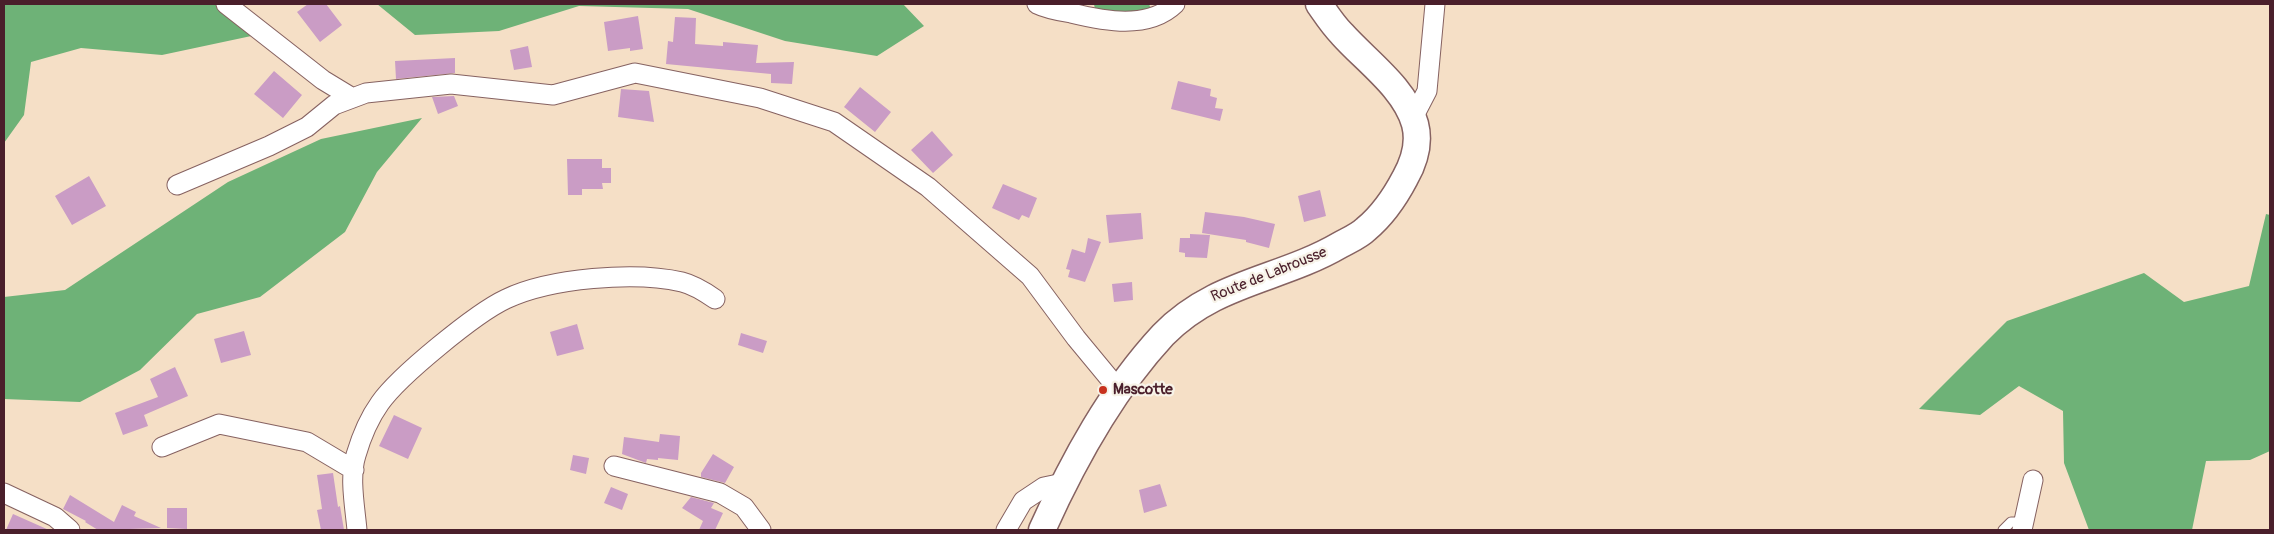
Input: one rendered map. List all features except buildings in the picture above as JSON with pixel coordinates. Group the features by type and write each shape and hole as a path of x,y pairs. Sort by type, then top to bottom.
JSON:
{"street":[{"path":"226,4 323,80 351,97"},
{"path":"1037,4 1107,22 1150,19 1166,12 1175,4"},
{"name":"Route de Labrousse","path":"1042,530 1063,483 1119,390 1164,335 1195,307 1220,293 1323,255 1366,230 1394,199 1410,168 1417,149 1416,126 1409,107 1391,84 1341,33 1319,4"},
{"path":"1413,118 1427,91 1435,4"},
{"path":"177,185 269,146 300,130 334,105 366,92 451,84 553,95 635,73 760,98 834,122 928,187 1030,276 1076,338 1119,390"},
{"path":"357,530 354,470 356,455 380,404 390,390 431,354 484,313 506,299 563,283 619,277 684,282 699,288 715,299"},
{"path":"162,447 218,424 307,442 354,470"},
{"path":"614,466 720,493 744,507 762,530"},
{"path":"2023,526 2033,480"},
{"path":"1006,530 1023,500 1044,487 1063,483"},
{"path":"4,493 55,517 70,530"}],"lane":[{"path":"2003,530 2012,522 2023,526"}],"green space":[{"path":"4,4 221,4 256,35 162,55 81,48 31,62 24,115 4,143"},
{"path":"377,4 903,4 924,26 877,56 785,41 688,9 579,6 499,31 415,35"},
{"path":"1094,4 1149,4 1153,14 1096,15"},
{"path":"422,118 377,172 345,232 260,297 197,314 140,370 80,402 4,399 4,297 65,290 228,182 321,139"},
{"path":"2266,214 2270,215 2270,451 2250,460 2206,461 2192,530 2089,530 2064,463 2063,411 2019,386 1980,415 1919,409 2007,321 2144,273 2184,302 2249,286"}],"place":[{"name":"Mascotte","path":"1103,390"}]}
